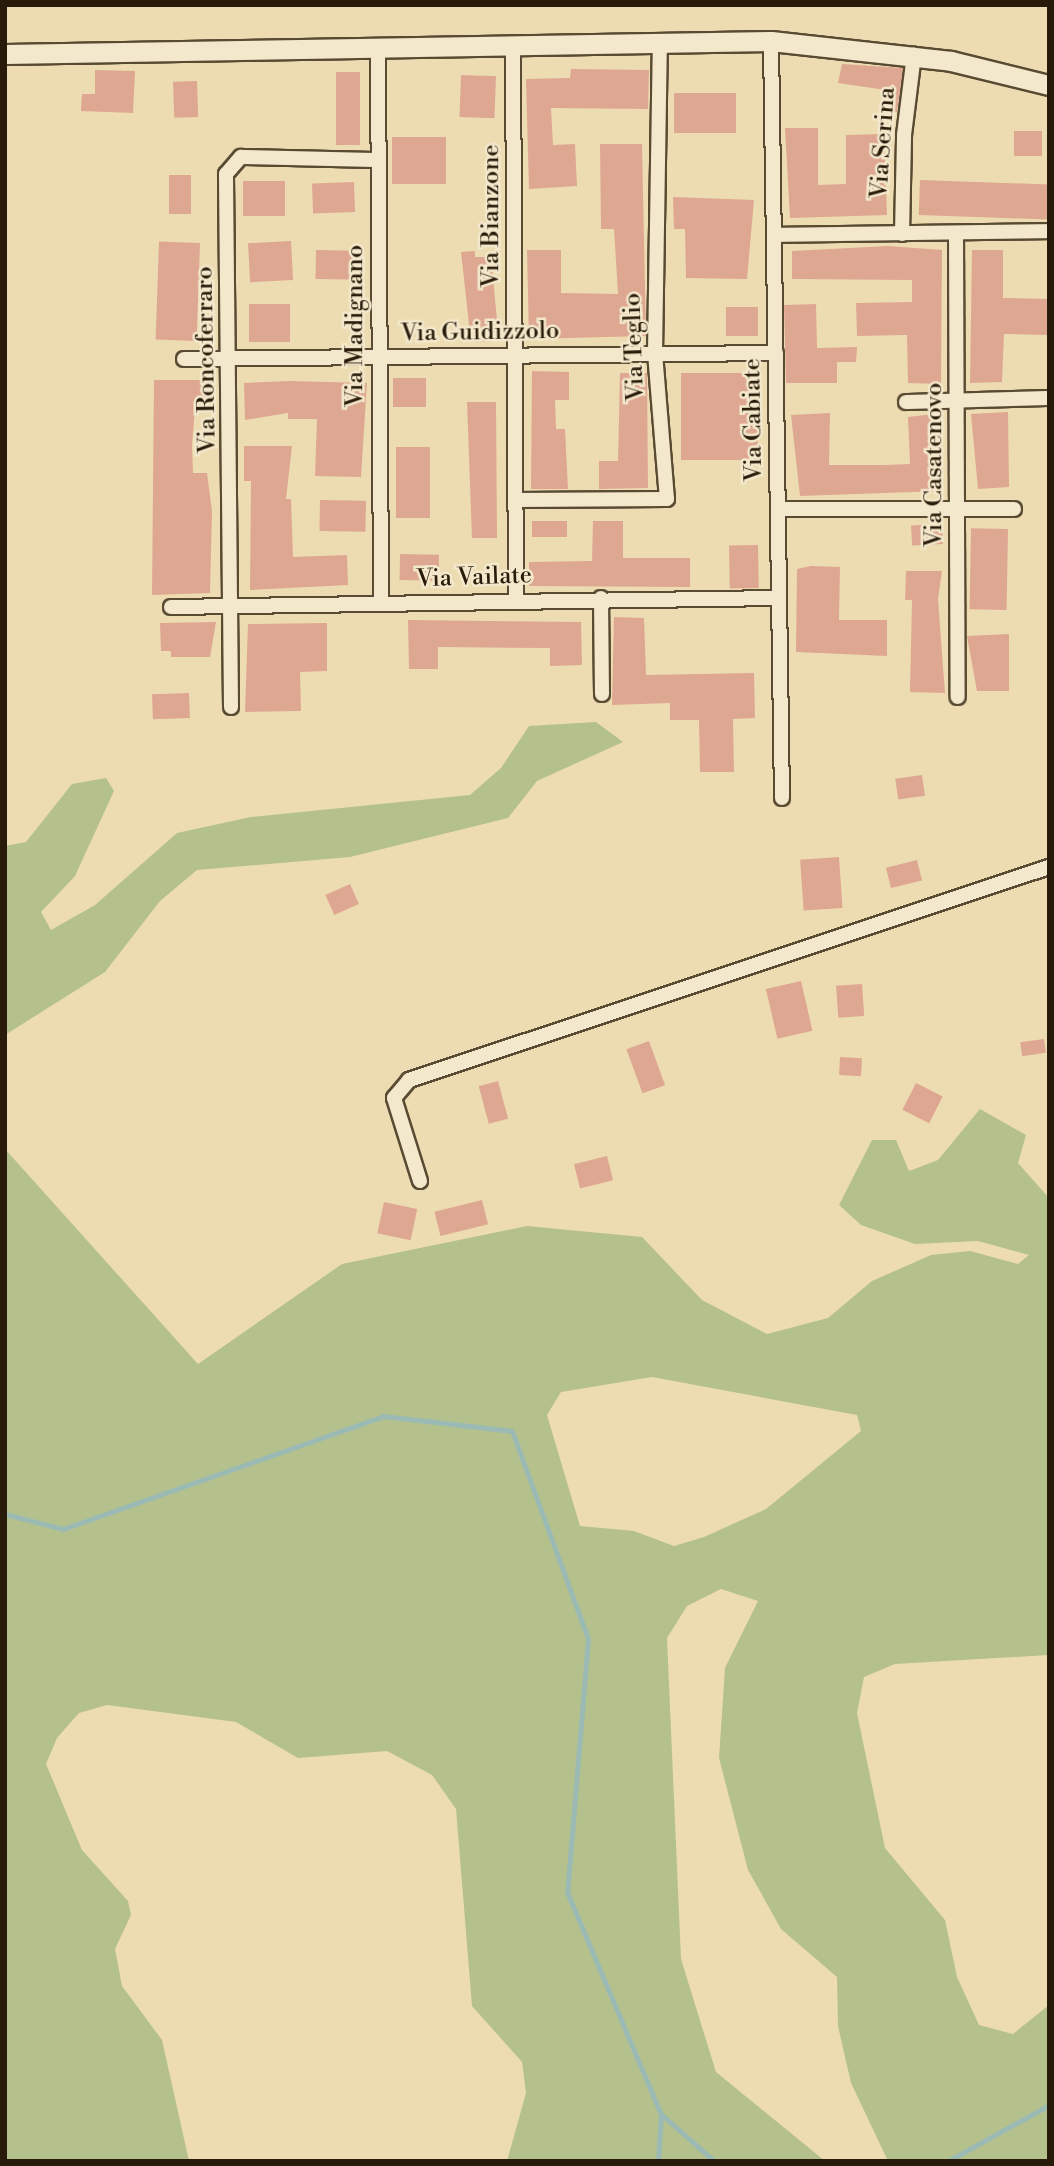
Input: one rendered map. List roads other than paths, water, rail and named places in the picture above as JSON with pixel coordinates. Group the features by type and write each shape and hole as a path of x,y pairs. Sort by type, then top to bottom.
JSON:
{"street":[{"path":"5,54 771,41 914,55 1049,85"},
{"name":"Via Cabiate","path":"771,41 782,798"},
{"name":"Via Teglio","path":"516,500 667,499 655,353 660,43"},
{"name":"Via Bianzone","path":"513,45 516,598"},
{"name":"Via Madignano","path":"379,47 378,357 381,604"},
{"name":"Via Serina","path":"902,233 904,135 914,55"},
{"name":"Via Roncoferraro","path":"231,707 233,606 230,164 241,157 378,160"},
{"path":"775,235 1049,231"},
{"name":"Via Casatenovo","path":"957,233 958,697"},
{"name":"Via Guidizzolo","path":"184,359 776,353"},
{"path":"906,402 1049,398"},
{"path":"779,509 1014,509"},
{"name":"Via Vailate","path":"171,607 381,604 516,598 779,598"},
{"path":"601,598 602,694"},
{"path":"420,1181 394,1098 409,1080 1049,867"}],"waterway":[{"path":"5,1514 63,1529 383,1416 512,1431 588,1639 567,1892 661,2114 714,2161"},
{"path":"948,2161 1049,2105"},
{"path":"658,2161 661,2114"}]}
